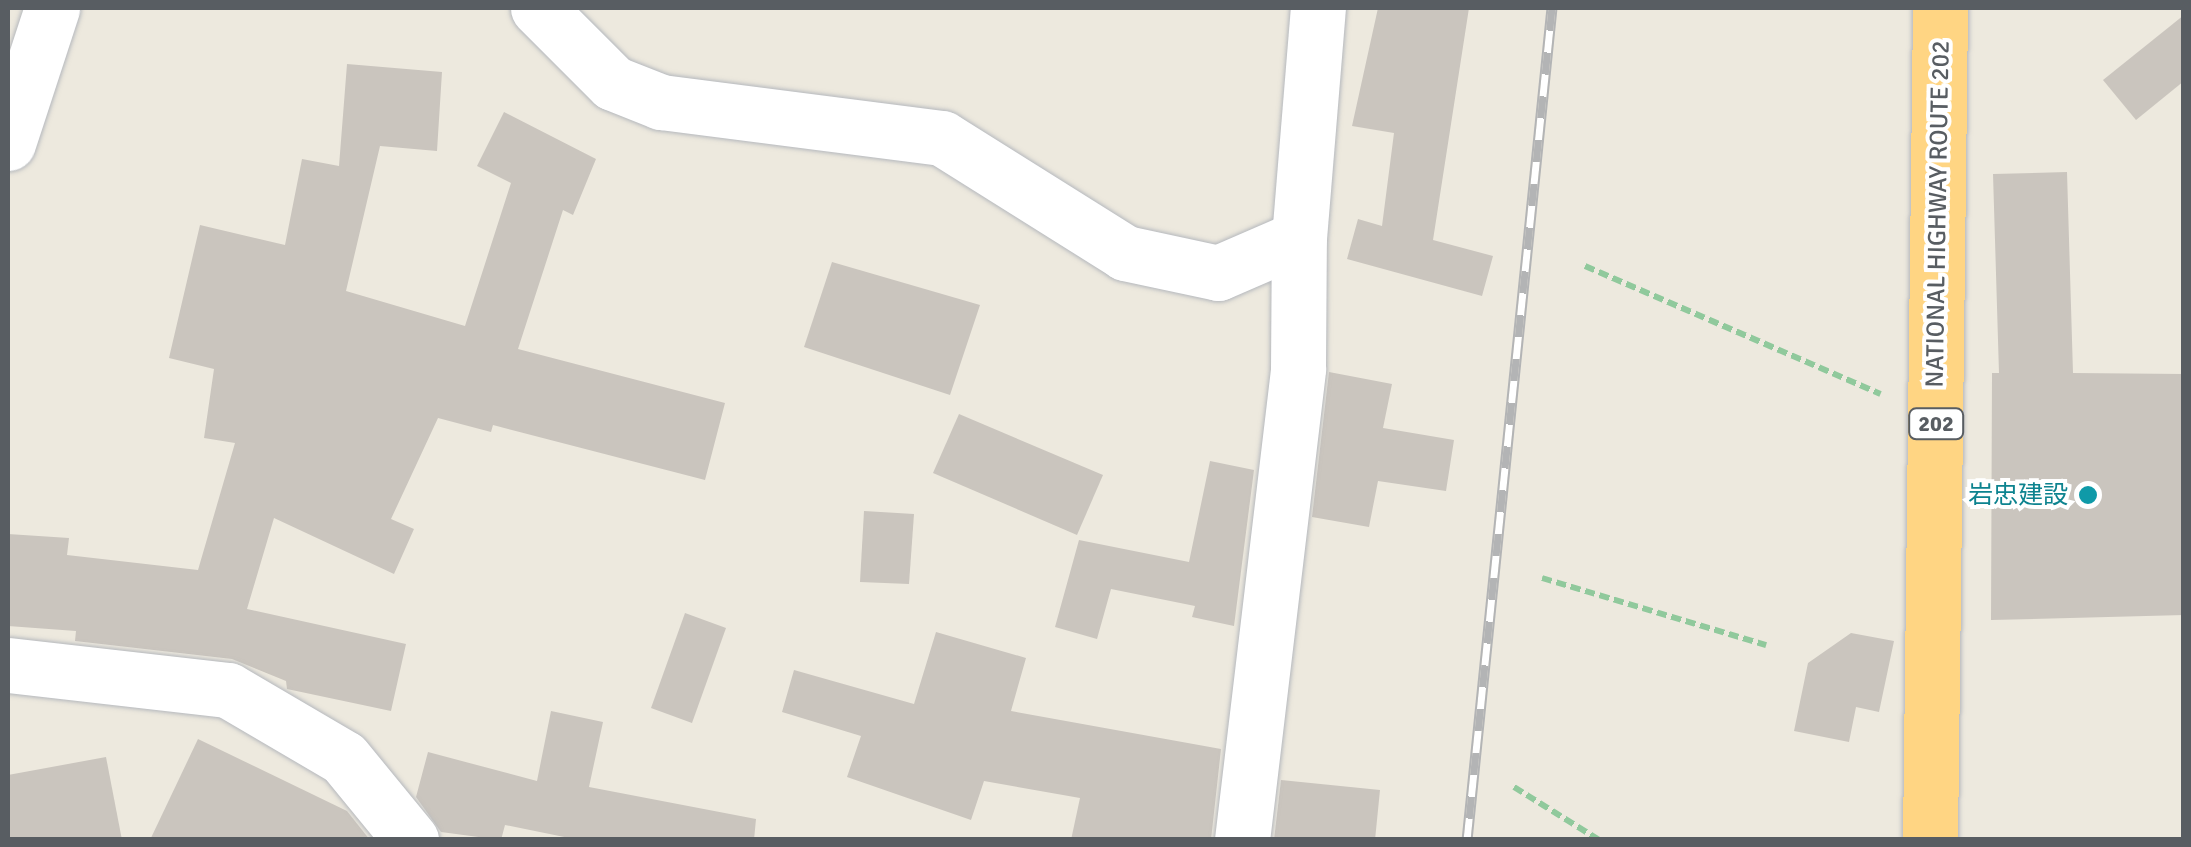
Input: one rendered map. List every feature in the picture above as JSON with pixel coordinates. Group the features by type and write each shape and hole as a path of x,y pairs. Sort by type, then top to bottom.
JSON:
{"highway":[{"name":"NATIONAL HIGHWAY ROUTE 202","path":"1930,840 1940,8"}],"street":[{"path":"12,111 52,8"},
{"path":"538,8 614,83 645,96 942,138 1125,253 1218,273 1298,238"},
{"path":"1242,840 1298,368 1298,238 1318,8"},
{"path":"8,665 228,690 344,758 411,840"}],"path":[{"path":"1584,266 1891,399"},
{"path":"1542,578 1766,645"},
{"path":"1514,787 1600,840"}],"building":[{"path":"1378,8 1469,8 1433,240 1493,256 1482,296 1347,259 1358,219 1382,226 1394,133 1352,126"},
{"path":"2184,15 2184,81 2136,120 2103,80"},
{"path":"347,64 442,72 437,151 380,146 346,291 465,326 511,183 477,166 504,112 596,159 573,215 563,210 518,349 725,403 705,480 493,425 491,432 438,418 391,519 414,529 394,574 274,518 247,609 406,644 391,711 287,689 286,681 232,659 75,641 76,631 8,626 8,534 69,538 67,555 198,570 235,443 204,438 214,369 169,358 200,225 285,245 302,159 339,166"},
{"name":"岩忠建設","path":"2067,172 2073,373 2184,374 2184,615 1991,620 1992,373 1999,373 1993,174"},
{"path":"832,262 980,305 950,395 804,347"},
{"path":"1329,372 1392,384 1383,428 1454,440 1446,491 1378,481 1369,527 1312,517"},
{"path":"959,414 1103,475 1077,535 933,473"},
{"path":"1210,461 1254,470 1234,626 1192,617 1195,606 1111,589 1097,639 1055,627 1079,540 1189,562"},
{"path":"864,511 914,514 909,584 860,582"},
{"path":"685,613 726,628 692,723 651,708"},
{"path":"936,632 1026,658 1011,711 1221,749 1211,840 1071,840 1080,798 984,781 971,820 847,777 861,736 782,712 794,670 914,704"},
{"path":"1851,633 1894,641 1879,712 1856,707 1849,742 1794,731 1808,663"},
{"path":"551,711 603,722 589,787 756,819 754,840 579,840 505,825 501,840 441,832 416,797 428,752 537,781"},
{"path":"198,739 347,811 370,840 150,840"},
{"path":"106,757 122,840 8,840 8,775"},
{"path":"1281,780 1380,790 1375,840 1274,840"}],"railway":[{"path":"1467,840 1552,8"}],"place":[{"name":"岩忠建設","path":"2088,495"}]}
